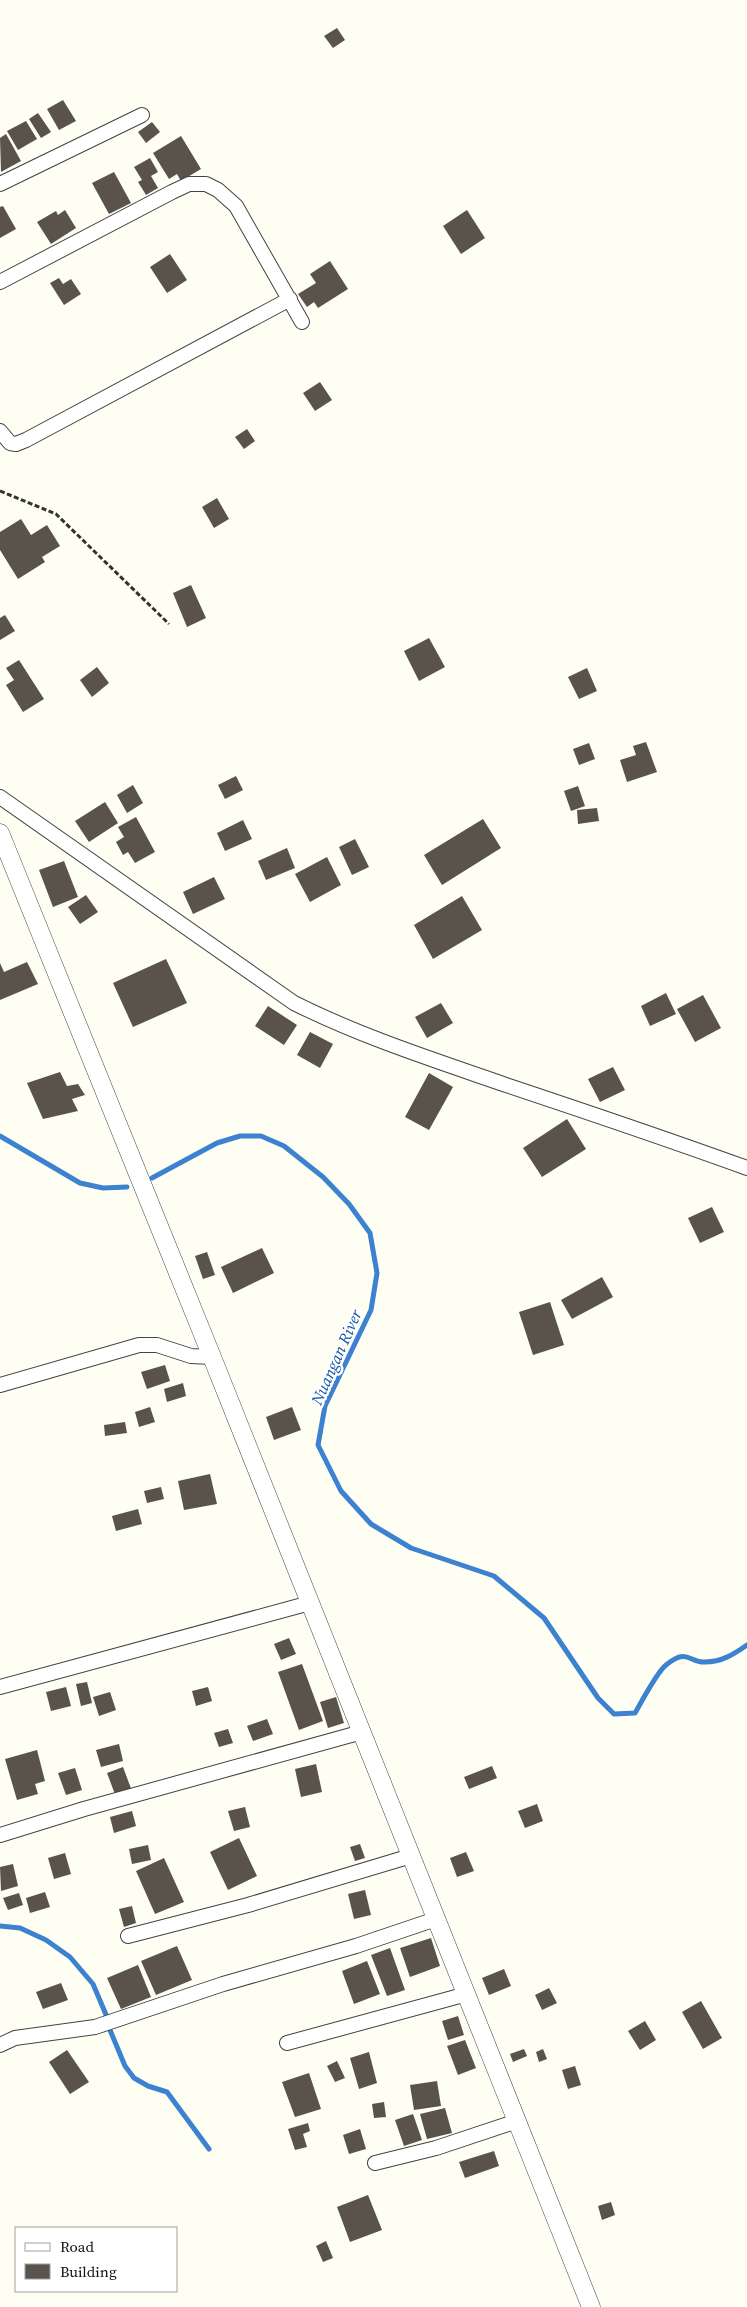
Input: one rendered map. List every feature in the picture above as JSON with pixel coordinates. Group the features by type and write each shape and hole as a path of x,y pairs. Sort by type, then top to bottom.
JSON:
{"street":[{"path":"0,184 142,115"},
{"path":"0,282 189,184 206,184 218,190 236,206 302,322"},
{"path":"0,431 10,444 26,440 290,299"},
{"path":"0,797 294,1003 330,1022 424,1057 656,1135 747,1168"},
{"path":"0,833 212,1357 591,2307"},
{"path":"0,1384 139,1345 157,1345 192,1356 212,1357"},
{"path":"0,1688 310,1603"},
{"path":"0,1835 84,1809 362,1732"},
{"path":"128,1936 248,1905 412,1856"},
{"path":"0,2045 15,2038 95,2027 223,1984 356,1946 436,1919"},
{"path":"287,2043 466,1994"},
{"path":"375,2163 436,2148 517,2121"}],"path":[{"path":"0,491 56,514 170,624"}],"building":[{"path":"337,28 345,40 333,48 324,36"},
{"path":"63,100 76,121 59,130 47,109"},
{"path":"38,113 51,132 41,138 29,119"},
{"path":"26,121 37,139 18,150 7,131"},
{"path":"152,122 160,132 146,143 138,132"},
{"path":"6,134 21,161 1,172 0,138"},
{"path":"181,136 201,169 181,181 177,174 169,179 153,153"},
{"path":"150,158 158,172 151,176 158,188 146,195 138,182 142,180 134,167"},
{"path":"114,172 131,203 109,214 92,183"},
{"path":"3,206 16,229 0,238 0,207"},
{"path":"65,210 76,228 51,244 37,222 56,211 58,215"},
{"path":"467,210 485,238 461,254 443,226"},
{"path":"170,254 187,280 167,293 150,267"},
{"path":"330,261 348,289 318,308 314,302 307,307 298,294 316,283 310,274"},
{"path":"59,278 63,284 71,279 81,294 64,305 50,283"},
{"path":"320,382 332,400 315,411 303,393"},
{"path":"247,429 255,441 244,449 235,437"},
{"path":"217,498 229,519 214,528 202,507"},
{"path":"21,519 31,535 47,525 60,546 42,557 45,562 18,579 0,550 0,532"},
{"path":"191,585 206,618 187,627 173,593"},
{"path":"5,615 15,631 0,640 0,618"},
{"path":"429,638 445,667 419,681 404,651"},
{"path":"19,660 44,699 23,712 6,685 14,680 6,668"},
{"path":"97,667 109,683 92,697 80,680"},
{"path":"587,668 597,691 579,699 568,677"},
{"path":"646,742 657,772 627,782 620,760 636,755 633,746"},
{"path":"589,743 595,759 579,765 573,749"},
{"path":"236,776 243,790 225,799 218,785"},
{"path":"133,785 143,803 127,813 117,795"},
{"path":"578,786 585,806 571,811 564,791"},
{"path":"105,802 118,823 89,842 75,821"},
{"path":"597,808 599,821 578,824 577,810"},
{"path":"136,817 155,852 135,863 128,852 123,855 116,842 124,837 118,827"},
{"path":"483,819 501,848 442,885 424,855"},
{"path":"243,820 252,839 225,851 217,833"},
{"path":"355,839 369,867 352,875 339,847"},
{"path":"287,848 295,868 266,880 258,861"},
{"path":"327,857 341,885 310,902 295,874"},
{"path":"64,861 78,897 53,907 39,870"},
{"path":"214,877 225,899 193,914 183,892"},
{"path":"86,895 98,912 80,924 68,907"},
{"path":"462,896 482,930 433,959 414,925"},
{"path":"166,959 187,1003 133,1027 113,983"},
{"path":"27,962 38,984 0,1000 0,963 4,972"},
{"path":"666,993 676,1014 650,1026 641,1006"},
{"path":"703,995 721,1028 695,1042 677,1009"},
{"path":"441,1003 453,1023 427,1038 415,1017"},
{"path":"268,1006 297,1025 284,1045 255,1026"},
{"path":"310,1032 333,1044 320,1068 297,1055"},
{"path":"613,1067 625,1090 600,1102 588,1079"},
{"path":"60,1072 67,1086 78,1084 85,1095 72,1099 78,1111 43,1119 27,1083"},
{"path":"429,1073 453,1087 429,1130 405,1117"},
{"path":"567,1119 586,1149 542,1177 523,1148"},
{"path":"712,1207 724,1232 700,1243 688,1218"},
{"path":"262,1248 274,1273 233,1293 221,1267"},
{"path":"207,1252 215,1275 203,1279 195,1256"},
{"path":"602,1277 613,1297 572,1319 561,1300"},
{"path":"550,1302 564,1345 533,1355 519,1312"},
{"path":"165,1365 170,1381 147,1389 141,1372"},
{"path":"183,1383 186,1396 167,1402 164,1389"},
{"path":"150,1407 155,1422 139,1427 135,1412"},
{"path":"292,1407 301,1430 274,1440 266,1417"},
{"path":"125,1422 127,1433 105,1436 104,1425"},
{"path":"210,1474 217,1504 184,1510 178,1481"},
{"path":"161,1487 164,1499 147,1503 144,1491"},
{"path":"138,1509 142,1524 116,1531 112,1516"},
{"path":"289,1638 296,1654 281,1660 274,1644"},
{"path":"302,1664 323,1721 299,1730 278,1672"},
{"path":"87,1682 92,1703 81,1706 76,1684"},
{"path":"66,1687 71,1706 51,1711 46,1692"},
{"path":"208,1687 212,1701 196,1706 192,1691"},
{"path":"110,1692 116,1710 99,1716 93,1697"},
{"path":"336,1697 344,1723 328,1728 320,1702"},
{"path":"267,1719 273,1734 253,1741 247,1726"},
{"path":"228,1729 233,1743 219,1747 214,1733"},
{"path":"119,1744 123,1761 101,1767 96,1750"},
{"path":"37,1750 45,1781 35,1784 38,1794 17,1800 5,1759"},
{"path":"316,1764 322,1792 301,1797 295,1769"},
{"path":"492,1766 497,1778 469,1789 464,1777"},
{"path":"123,1767 132,1791 116,1797 107,1773"},
{"path":"75,1768 82,1790 66,1795 58,1773"},
{"path":"537,1804 543,1821 525,1828 518,1811"},
{"path":"245,1807 250,1827 234,1831 228,1811"},
{"path":"132,1811 136,1826 114,1833 110,1817"},
{"path":"239,1838 257,1876 228,1890 210,1852"},
{"path":"360,1844 365,1858 355,1861 350,1847"},
{"path":"148,1845 151,1860 132,1864 129,1849"},
{"path":"466,1852 474,1871 457,1877 450,1858"},
{"path":"65,1853 71,1874 54,1879 48,1858"},
{"path":"164,1858 184,1902 155,1914 136,1871"},
{"path":"13,1864 18,1886 1,1891 0,1867"},
{"path":"365,1890 371,1915 354,1919 348,1894"},
{"path":"45,1892 50,1907 30,1913 26,1898"},
{"path":"19,1893 23,1905 8,1910 3,1898"},
{"path":"132,1906 136,1923 124,1927 119,1909"},
{"path":"431,1938 440,1966 410,1977 400,1948"},
{"path":"177,1946 192,1980 156,1995 141,1961"},
{"path":"390,1948 405,1990 387,1996 371,1955"},
{"path":"367,1961 380,1994 354,2004 342,1971"},
{"path":"138,1965 151,1997 121,2009 107,1978"},
{"path":"504,1969 511,1986 489,1995 482,1978"},
{"path":"61,1983 68,2000 43,2009 36,1992"},
{"path":"549,1988 557,2003 542,2010 535,1995"},
{"path":"701,2001 722,2038 703,2049 682,2012"},
{"path":"458,2016 464,2035 448,2040 442,2021"},
{"path":"645,2021 656,2040 640,2050 628,2031"},
{"path":"465,2040 476,2068 458,2075 447,2046"},
{"path":"524,2049 527,2056 513,2062 510,2054"},
{"path":"543,2049 547,2059 539,2062 536,2052"},
{"path":"67,2050 89,2082 70,2094 49,2062"},
{"path":"369,2052 377,2083 359,2089 350,2058"},
{"path":"337,2061 345,2078 335,2082 327,2066"},
{"path":"575,2066 581,2085 568,2089 562,2070"},
{"path":"309,2073 321,2109 295,2117 282,2082"},
{"path":"437,2081 441,2106 414,2110 410,2085"},
{"path":"384,2102 386,2117 374,2118 372,2104"},
{"path":"445,2108 452,2133 427,2139 420,2114"},
{"path":"413,2114 422,2140 404,2146 395,2120"},
{"path":"308,2123 310,2131 303,2134 307,2147 295,2150 288,2129"},
{"path":"360,2129 366,2149 349,2154 343,2135"},
{"path":"494,2151 499,2166 465,2178 459,2162"},
{"path":"368,2195 382,2230 350,2242 337,2207"},
{"path":"611,2202 615,2215 602,2220 598,2206"},
{"path":"326,2241 333,2258 323,2262 316,2246"}],"waterway":[{"name":"Nuangan River","path":"0,1136 80,1183 103,1188 127,1187"},
{"name":"Nuangan River","path":"152,1178 217,1143 240,1136 261,1136 284,1146 323,1177 349,1204 370,1233 377,1273 371,1310 325,1406 318,1445 341,1491 371,1524 411,1548 494,1576 544,1618 598,1698 614,1714 635,1713 658,1674 673,1660 684,1656 700,1662 717,1661 747,1645"},
{"path":"0,1926 20,1928 46,1940 70,1957 93,1984 107,2017"},
{"path":"110,2030 125,2066 134,2078 148,2086 167,2092 209,2149"}]}
